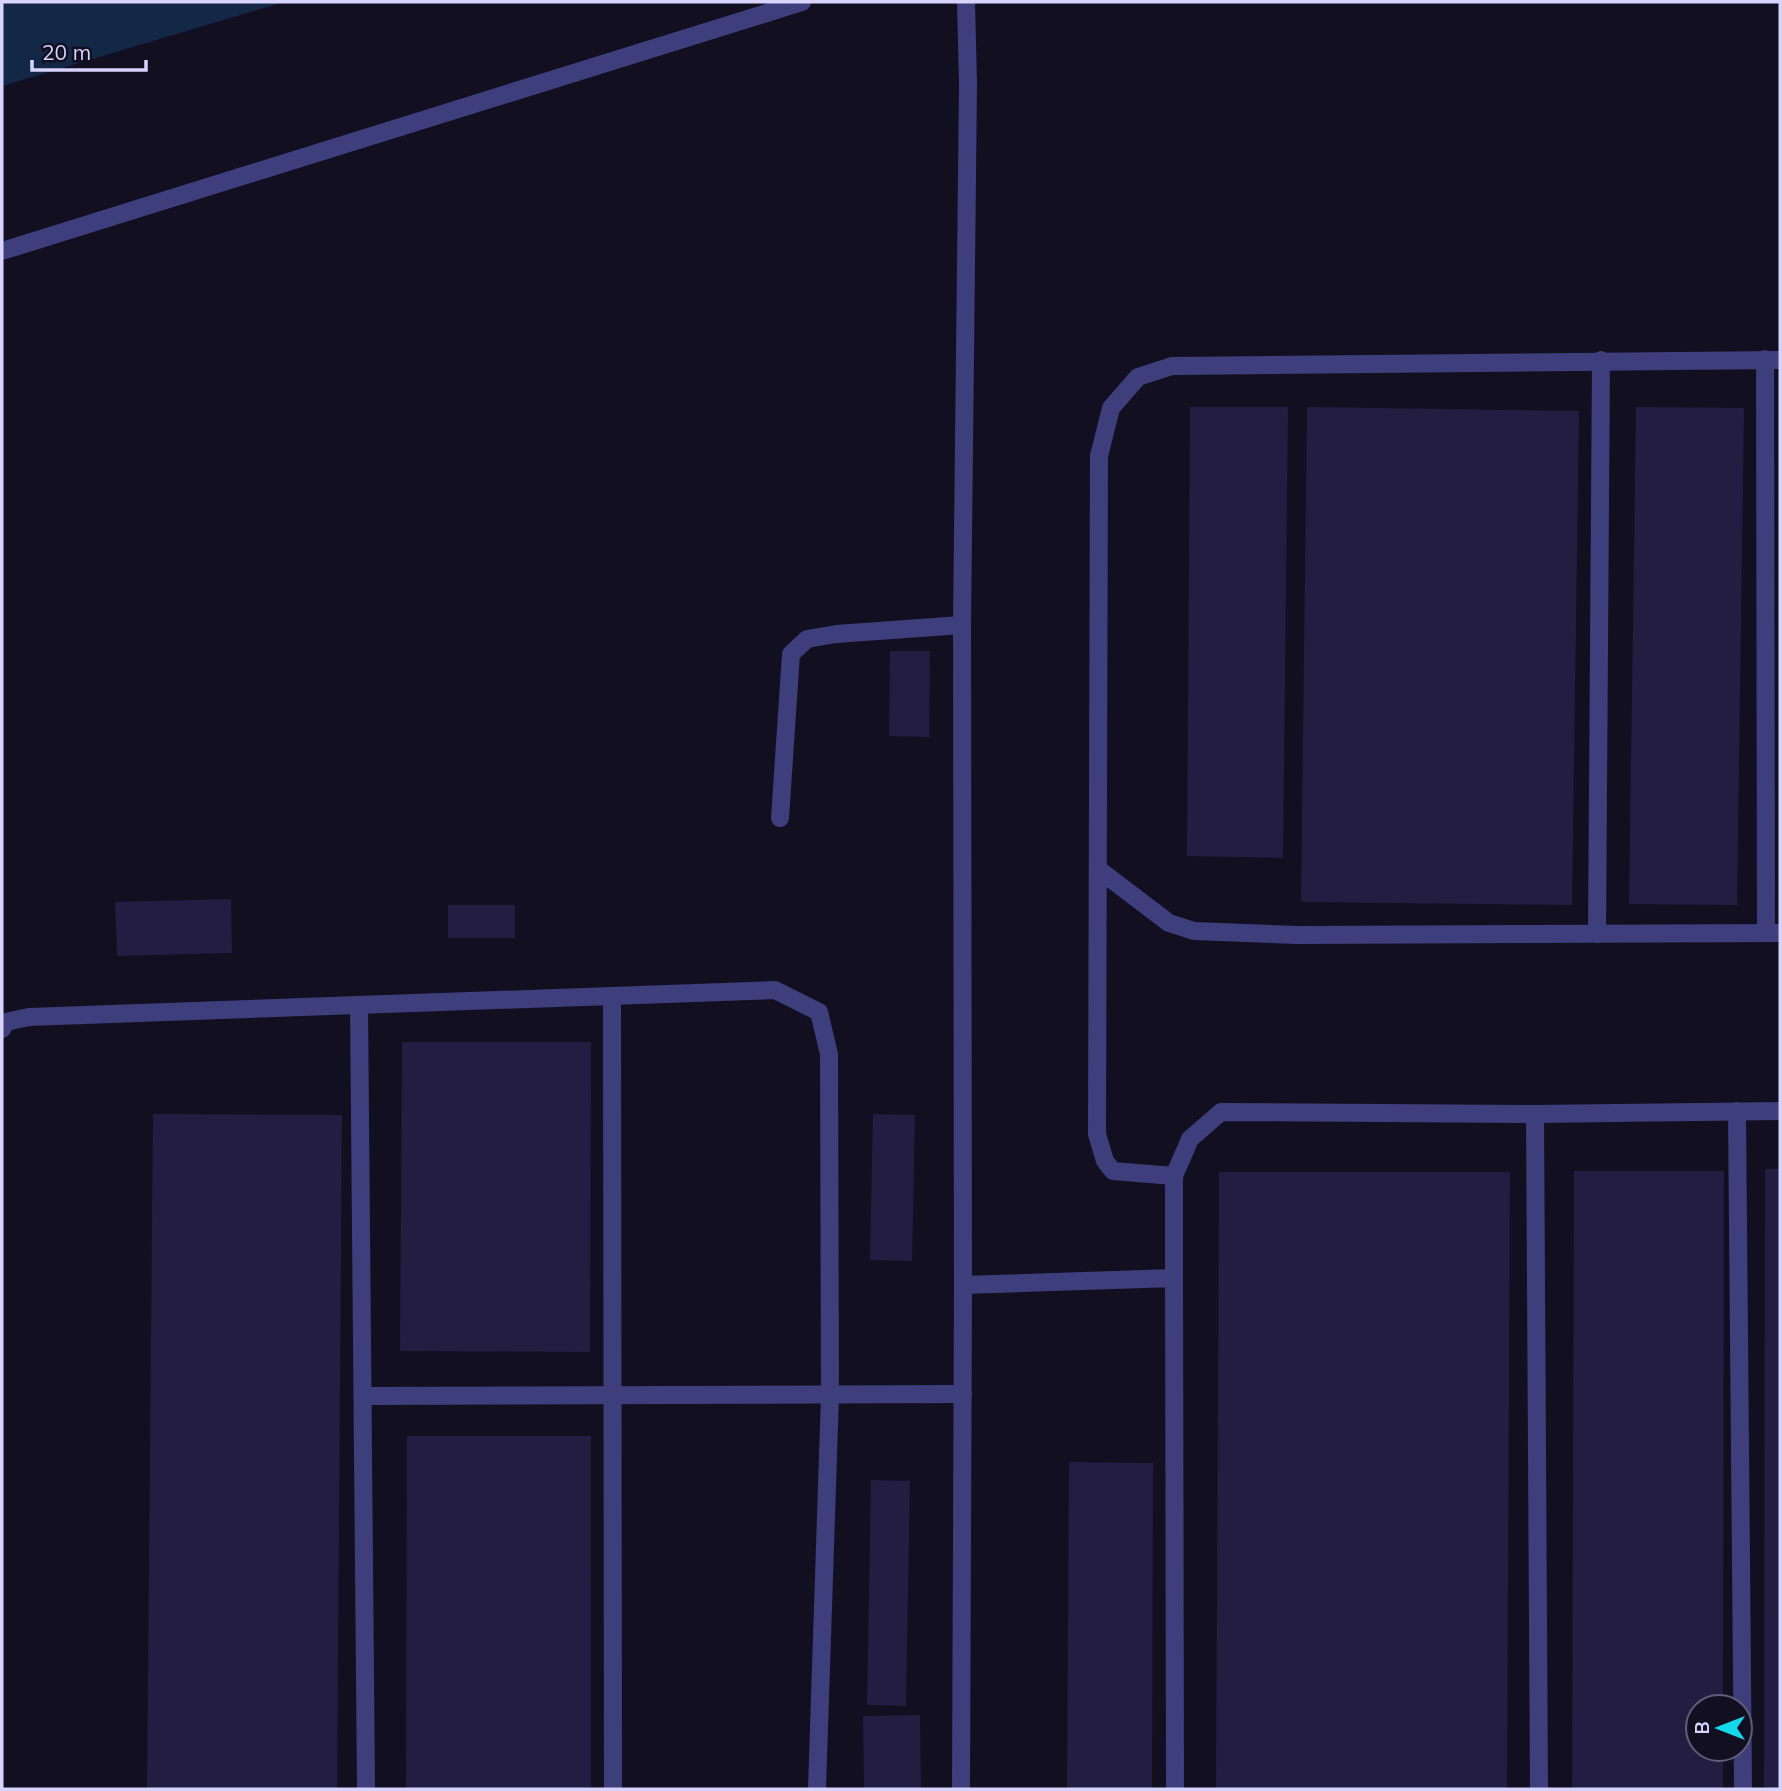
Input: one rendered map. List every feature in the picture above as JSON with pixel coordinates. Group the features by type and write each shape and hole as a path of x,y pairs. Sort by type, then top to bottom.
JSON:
{"lane":[{"path":"2,251 802,2"},
{"path":"961,1789 962,625 968,84 966,2"},
{"path":"1597,934 1601,360"},
{"path":"1098,869 1169,923 1194,932 1296,935 1773,933 1773,360 1172,366 1138,377 1111,408 1099,456 1097,1134 1105,1161 1113,1171 1174,1176"},
{"path":"780,818 791,654 807,639 962,625"},
{"path":"2,1028 6,1022 29,1017 775,990 819,1012 829,1054 830,1395 817,1789"},
{"path":"612,996 613,1789"},
{"path":"359,1005 366,1789"},
{"path":"1737,1111 1742,1789"},
{"path":"1175,1789 1174,1176 1190,1139 1221,1112 1535,1114 1780,1111"},
{"path":"1535,1114 1539,1789"},
{"path":"963,1285 1174,1278"},
{"path":"363,1396 963,1394"}],"water":[{"path":"2,2 284,2 2,86"}],"building":[{"path":"1190,407 1288,407 1283,858 1187,856"},
{"path":"1307,407 1579,411 1572,905 1301,902"},
{"path":"1636,407 1744,408 1737,905 1629,904"},
{"path":"890,651 930,651 929,737 889,736"},
{"path":"231,899 232,953 117,956 115,902"},
{"path":"448,905 515,905 515,938 448,938"},
{"path":"402,1042 591,1042 590,1352 400,1351"},
{"path":"153,1114 342,1115 337,1789 147,1789"},
{"path":"873,1114 915,1115 912,1261 870,1260"},
{"path":"1765,1169 1780,1169 1780,1789 1764,1789"},
{"path":"1574,1171 1724,1171 1723,1693 1684,1693 1684,1763 1723,1763 1723,1789 1572,1789"},
{"path":"1219,1172 1510,1172 1507,1789 1216,1789"},
{"path":"407,1436 591,1436 591,1789 406,1789"},
{"path":"1069,1462 1153,1463 1152,1789 1067,1789"},
{"path":"871,1480 910,1481 906,1706 867,1705"},
{"path":"920,1715 921,1789 864,1789 863,1716"}]}
